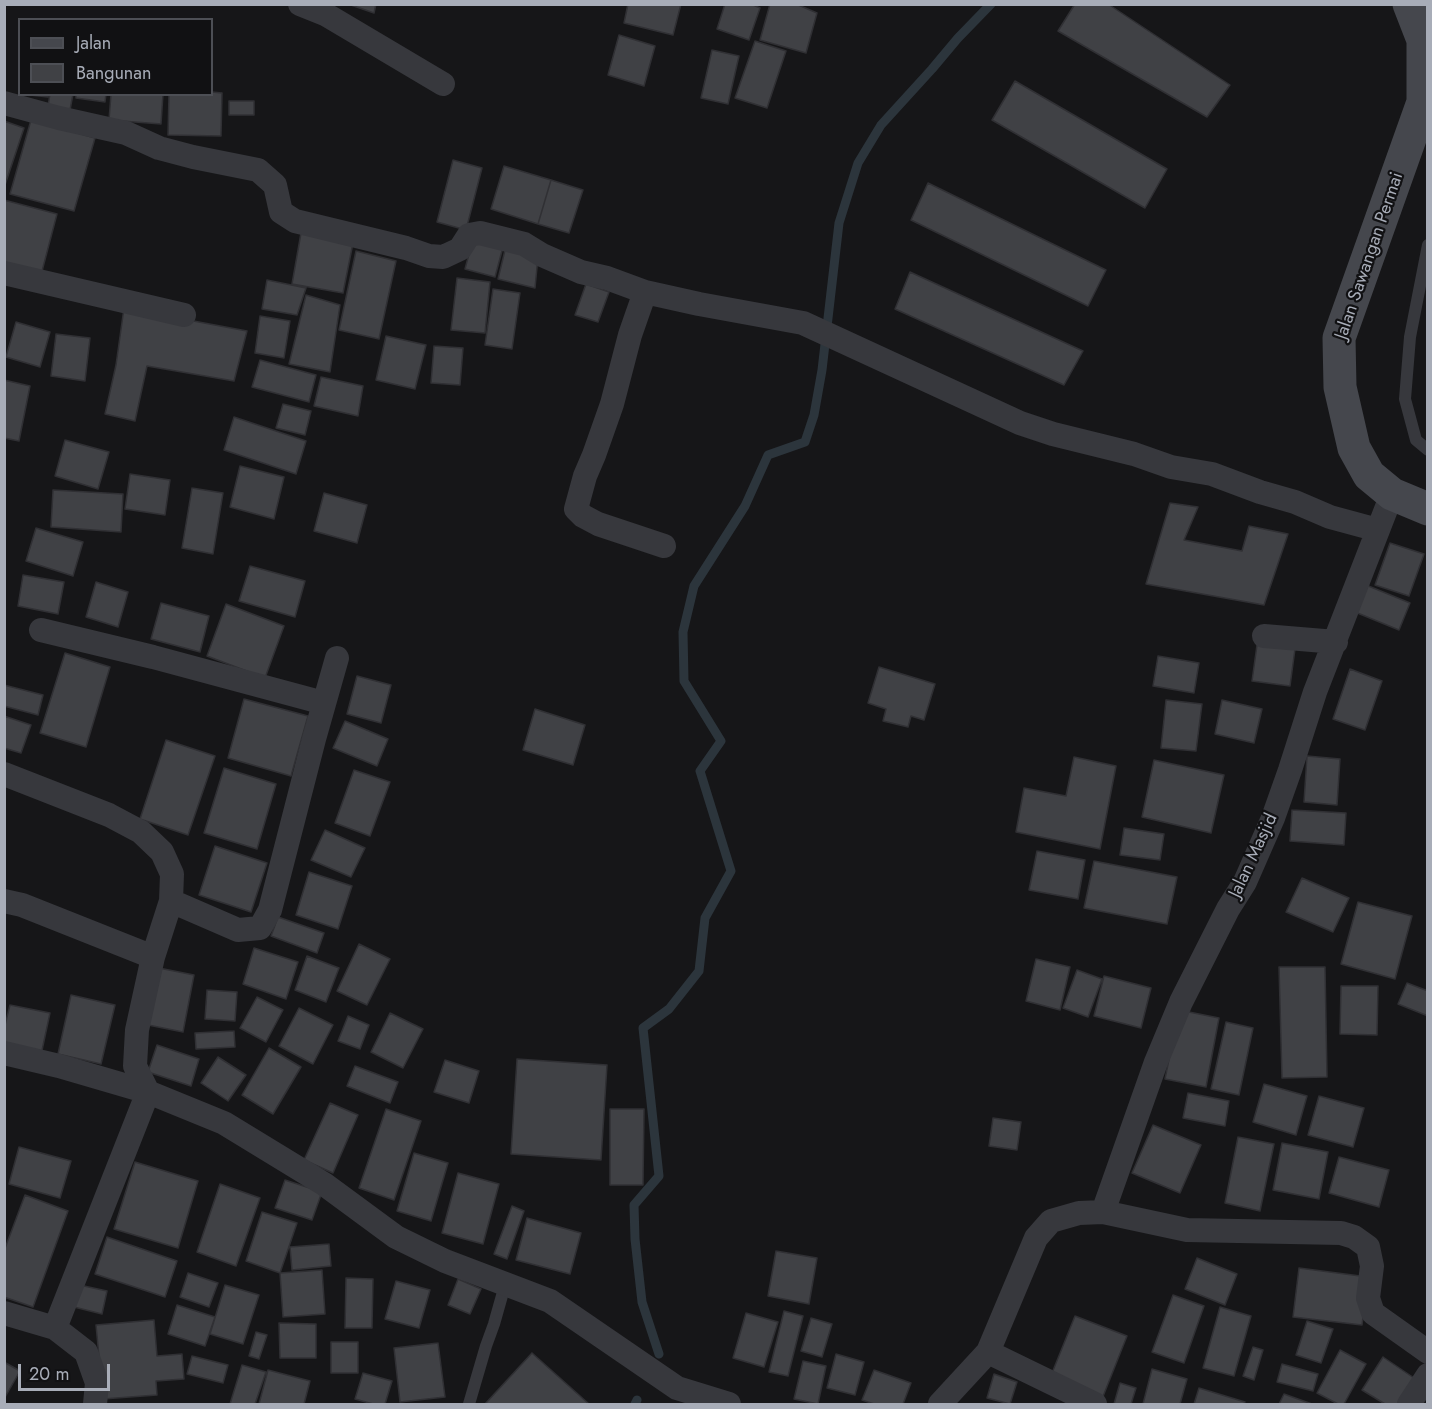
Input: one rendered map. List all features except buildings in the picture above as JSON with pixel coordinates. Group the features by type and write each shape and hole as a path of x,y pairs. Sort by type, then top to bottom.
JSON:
{"street":[{"path":"300,4 327,9 443,84"},
{"name":"Jalan Sawangan Permai","path":"1409,4 1423,40 1425,73 1423,102 1339,338 1340,387 1354,448 1368,475 1392,494 1428,510"},
{"path":"4,103 126,133 159,148 193,157 258,170 275,186 281,212 295,221 406,248 429,256 443,257 460,249 469,235 480,233 524,244 542,255 581,272 608,278 645,292 803,323 1020,423 1053,434 1134,454 1171,467 1212,474 1295,502 1330,517 1378,530"},
{"path":"4,273 184,315"},
{"path":"645,292 630,335 612,404 585,476 576,509 583,516 598,524 664,546"},
{"name":"Jalan Masjid","path":"1103,1212 1156,1062 1181,1002 1228,909 1245,882 1273,818 1316,692 1392,494"},
{"path":"41,630 153,657 324,703"},
{"path":"1264,636 1336,642"},
{"path":"171,901 238,930 260,928 270,910 337,657"},
{"path":"4,774 109,815 141,832 162,852 172,874 171,901 153,957 137,1030 135,1066 148,1092 54,1328"},
{"path":"4,901 22,905 153,957"},
{"path":"4,1053 59,1066 148,1092 224,1123 324,1184 396,1237 445,1261 550,1301 677,1388 729,1404"},
{"path":"940,1404 988,1352 1036,1238 1051,1221 1079,1213 1103,1212 1187,1230 1341,1233 1354,1237 1368,1247 1372,1266 1368,1298 1373,1312 1428,1352"},
{"path":"4,1313 54,1328 86,1352 97,1383 95,1404"},
{"path":"988,1352 1095,1404"},
{"path":"1409,1404 1428,1375"}],"lane":[{"path":"1428,245 1410,337 1405,399 1416,440 1428,450"},
{"path":"469,1404 505,1285"}],"waterway":[{"path":"659,1354 642,1302 635,1239 634,1205 659,1176 643,1028 669,1009 699,971 705,918 731,871 700,771 721,741 684,681 683,632 694,586 745,506 768,455 805,442 814,415 822,370 839,223 858,163 881,125 991,4"},
{"path":"635,1404 637,1400"}]}
